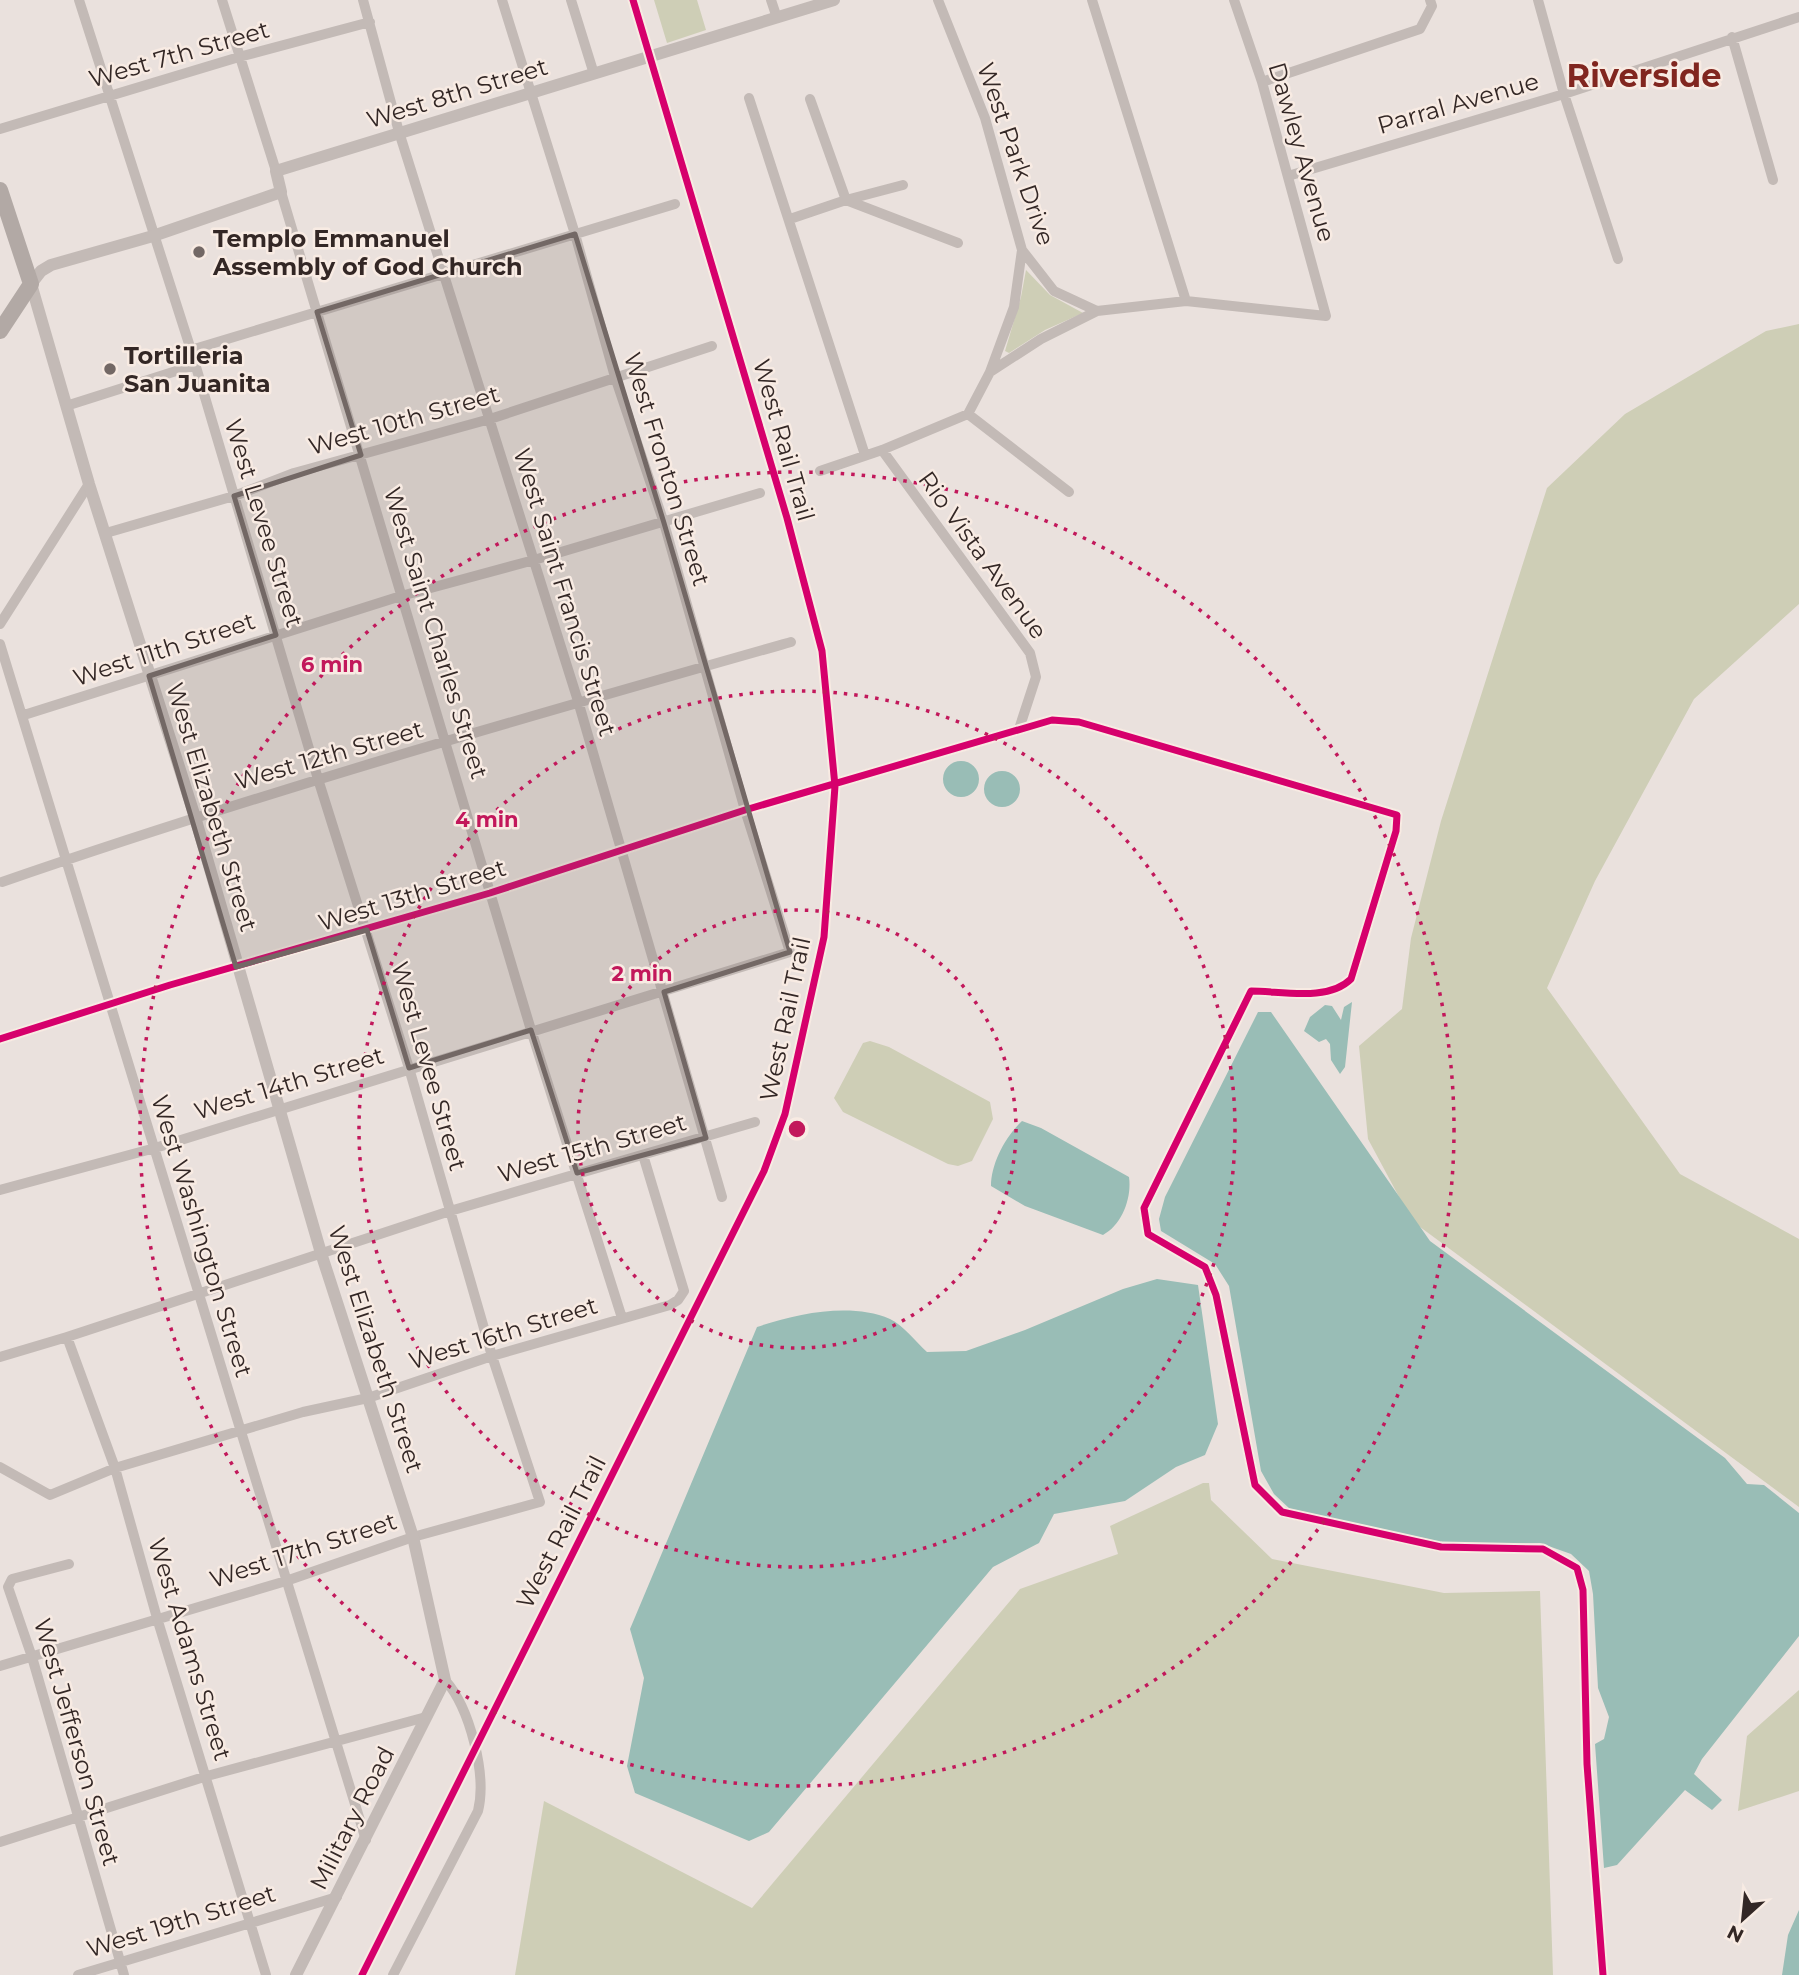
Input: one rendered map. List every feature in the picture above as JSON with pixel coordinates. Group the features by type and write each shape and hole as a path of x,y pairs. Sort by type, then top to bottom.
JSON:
{"main road":[{"name":"West Elizabeth Street","path":"0,190 31,284"},
{"path":"0,331 31,284"}],"street":[{"name":"West Levee Street","path":"79,0 191,351 318,779 409,1068 492,1356 540,1502"},
{"name":"West Saint Charles Street","path":"222,0 276,171 531,1030 622,1318"},
{"name":"West Saint Francis Street","path":"363,0 399,132 578,701 722,1197"},
{"name":"West Fronton Street","path":"502,0 528,93 575,234 615,377 664,523 745,810 790,952"},
{"path":"571,0 594,74"},
{"path":"771,0 777,18"},
{"name":"West 8th Street","path":"276,171 834,0"},
{"name":"West Park Drive","path":"938,0 985,118 1022,250 1054,291 1097,312"},
{"path":"990,372 1041,339 1097,312 1186,301 1092,0"},
{"name":"Dawley Avenue","path":"1186,301 1326,316 1262,82 1234,0"},
{"path":"1262,82 1420,29 1432,6 1430,0"},
{"path":"1538,0 1564,94 1618,260"},
{"name":"Parral Avenue","path":"1288,176 1564,94 1799,16"},
{"name":"West 7th Street","path":"0,129 110,94 370,22"},
{"path":"1732,37 1773,180"},
{"path":"749,98 865,455"},
{"path":"810,99 846,201"},
{"path":"790,219 904,185"},
{"path":"31,284 51,265 153,236 281,192"},
{"path":"846,201 958,243"},
{"path":"191,351 675,204"},
{"path":"820,471 882,450 968,414 990,372 1014,307 1022,250"},
{"name":"West Elizabeth Street","path":"31,284 89,484 195,817 236,967 321,1253 412,1537 445,1680"},
{"name":"West 10th Street","path":"106,533 234,496 294,472 490,419 712,346"},
{"path":"66,405 195,365"},
{"path":"968,414 1069,492"},
{"name":"Rio Vista Avenue","path":"882,450 1030,653 1036,677 1019,729"},
{"path":"0,624 89,484"},
{"name":"West 11th Street","path":"24,715 401,596 664,523 760,493"},
{"name":"West 12th Street","path":"2,882 318,779 578,701 791,642"},
{"name":"West Washington Street","path":"0,644 24,715 108,1003 199,1292 238,1432 366,1840"},
{"name":"West 13th Street","path":"0,1039 108,1003 491,893 745,810 835,786 1019,729 1065,718 1397,815 1396,831 1350,979 1342,988 1326,993 1251,991 1144,1208 1149,1234 1205,1267 1216,1295 1255,1486 1282,1512 1441,1547 1543,1549 1577,1568 1583,1590 1587,1764 1603,1975"},
{"name":"West 14th Street","path":"0,1190 155,1148 790,952"},
{"name":"West 15th Street","path":"0,1357 67,1338 199,1292 450,1211 755,1122"},
{"name":"West 16th Street","path":"0,1467 50,1496 115,1468 303,1412 368,1398 492,1356 670,1304 678,1300 684,1291 643,1155"},
{"name":"West Adams Street","path":"67,1338 115,1468 157,1618 252,1921 266,1975"},
{"name":"West 17th Street","path":"0,1666 286,1581 412,1537 540,1502"},
{"name":"West Jefferson Street","path":"69,1564 12,1579 8,1587 32,1657 124,1975"},
{"path":"394,1975 478,1811 483,1794 481,1766 458,1694 445,1680"},
{"name":"Military Road","path":"296,1975 445,1680"},
{"path":"0,1842 206,1776 426,1717"},
{"name":"West 19th Street","path":"78,1975 337,1896"}],"highlighted area":[{"path":"575,234 664,523 790,952 664,992 706,1138 577,1173 531,1030 409,1068 367,930 236,967 149,676 276,635 234,496 361,455 317,312"}],"green space":[{"path":"654,0 697,0 706,30 667,43"},
{"path":"1026,270 1050,295 1083,313 1045,330 1009,353 1005,351"},
{"path":"1799,324 1799,604 1694,699 1595,881 1547,988 1680,1174 1799,1239 1799,1507 1412,1221 1368,1139 1359,1046 1402,1009 1411,938 1441,821 1547,488 1625,414 1766,331"},
{"path":"870,1041 889,1047 990,1102 993,1119 972,1161 958,1166 948,1164 843,1112 834,1098 863,1043"},
{"path":"1203,1483 1209,1483 1211,1500 1272,1559 1444,1593 1540,1591 1553,1975 515,1975 544,1801 752,1908 1020,1589 1118,1554 1110,1526"},
{"path":"1799,1690 1799,1791 1738,1811 1747,1736"}],"water":[{"path":"961,761 974,766 979,779 974,792 961,797 948,792 943,779 948,766"},
{"path":"1002,771 1015,776 1020,789 1015,802 1002,807 989,802 984,789 989,776"},
{"path":"1352,1002 1345,1067 1340,1074 1331,1060 1330,1044 1326,1039 1319,1042 1304,1031 1310,1017 1325,1005 1332,1006 1341,1020 1344,1007"},
{"path":"1258,1012 1271,1012 1430,1241 1725,1458 1747,1484 1764,1485 1799,1513 1799,1636 1702,1759 1694,1774 1722,1800 1712,1810 1685,1790 1617,1865 1604,1868 1595,1744 1604,1739 1609,1717 1598,1688 1593,1594 1589,1571 1571,1554 1540,1543 1443,1544 1291,1510 1274,1494 1261,1471 1229,1286 1215,1264 1161,1231 1159,1219 1165,1197"},
{"path":"1022,1121 1041,1128 1129,1177 1127,1202 1120,1218 1110,1230 1103,1235 1025,1206 991,1186 993,1169 1000,1151"},
{"path":"1157,1279 1198,1285 1218,1424 1205,1455 1176,1467 1125,1501 1054,1514 1039,1543 993,1567 769,1832 749,1841 635,1793 627,1766 644,1678 630,1629 757,1327 806,1314 858,1311 890,1319 905,1329 927,1352 966,1351 1025,1330 1123,1289"},
{"path":"1799,1910 1799,1975 1782,1975 1788,1935"}],"cycle path":[{"name":"West Rail Trail","path":"362,1975 764,1171 785,1114 824,937 835,786 822,651 787,518 633,0"},
{"path":"0,1039 170,985 490,893 745,810 1052,720 1079,722 1397,815 1396,831 1351,979 1330,991 1317,993 1251,991 1144,1208 1148,1234 1205,1267 1216,1295 1255,1485 1282,1512 1441,1547 1543,1549 1577,1568 1583,1590 1587,1764 1603,1975"}],"place":[{"name":"Templo Emmanuel Assembly of God Church","path":"199,252"},
{"name":"Tortilleria San Juanita","path":"110,369"}],"district":[{"name":"Riverside","path":"1644,75"}]}
